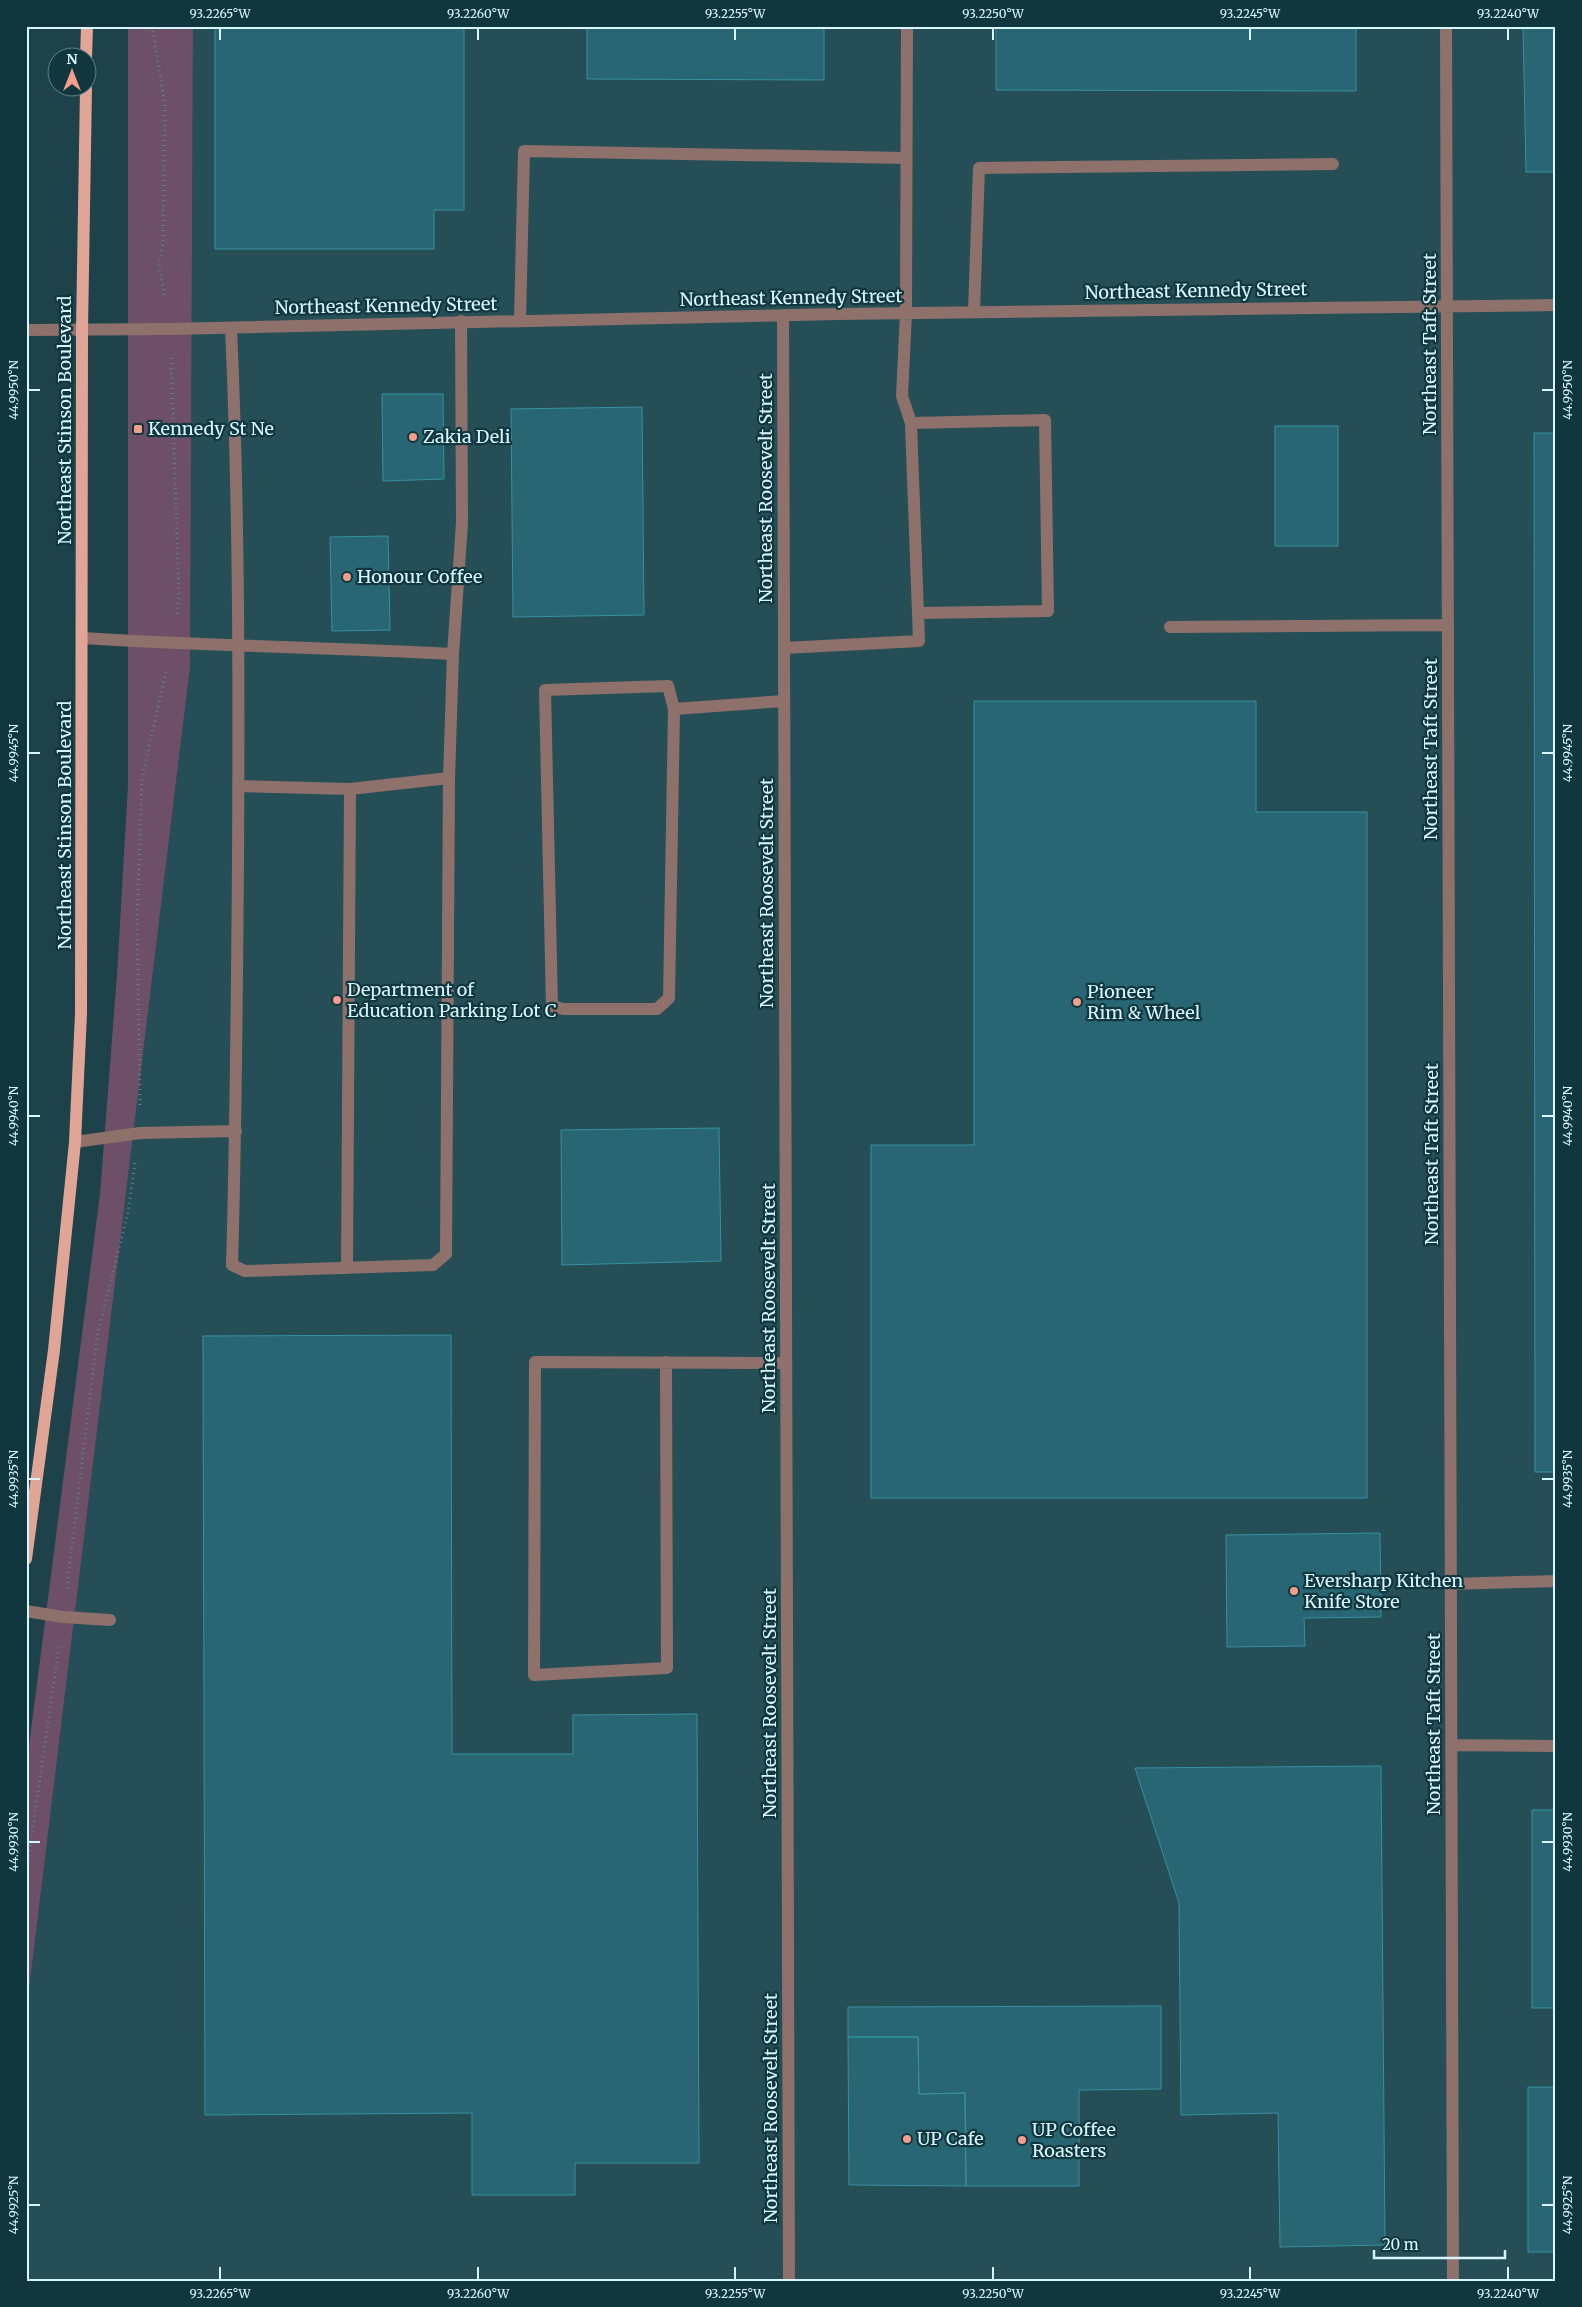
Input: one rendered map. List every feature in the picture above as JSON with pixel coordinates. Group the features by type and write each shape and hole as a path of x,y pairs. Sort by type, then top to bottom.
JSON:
{"main road":[{"path":"86,48 87,26"},
{"name":"Northeast Stinson Boulevard","path":"26,1559 54,1350 75,1142 81,1014 82,330 86,98"}],"street":[{"path":"784,648 919,641 911,424 902,396 906,313 907,26"},
{"name":"Northeast Taft Street","path":"1446,26 1453,2281"},
{"path":"520,320 524,150 906,158"},
{"path":"974,312 979,168 1333,164"},
{"name":"Northeast Kennedy Street","path":"26,330 231,328 462,321 783,315 1556,305"},
{"name":"Northeast Roosevelt Street","path":"783,315 789,2281"},
{"path":"231,328 238,645 236,1131 232,1266 245,1271 433,1265 446,1254 449,778 453,654 462,523 462,321"},
{"path":"911,424 1045,420 1048,611 918,613"},
{"path":"1170,627 1448,625"},
{"path":"83,638 172,644 453,654"},
{"path":"668,686 674,709 669,998 657,1009 563,1009 552,1006 545,690 668,686"},
{"path":"674,709 784,701"},
{"path":"238,786 350,788 449,778"},
{"path":"347,1268 350,788"},
{"path":"75,1142 140,1133 236,1131"},
{"path":"666,1362 668,1668 534,1675 535,1362 666,1362 786,1363"},
{"path":"1451,1584 1556,1581"},
{"path":"26,1611 63,1617 110,1620"},
{"path":"1451,1745 1556,1746"}],"path":[{"path":"152,26 165,104 163,243 159,264"}],"shaded area":[{"path":"128,26 193,26 190,667 26,2014 26,1769 100,1194 117,975 128,785"},
{"path":"193,26 1556,26 1556,2281 26,2281 26,2014 190,667"}],"building":[{"path":"215,26 464,26 464,210 434,210 434,249 215,249"},
{"path":"587,26 824,26 824,80 587,79"},
{"path":"996,26 1356,26 1356,91 996,90"},
{"path":"1523,26 1556,26 1556,172 1526,172"},
{"name":"Zakia Deli","path":"382,394 443,394 444,479 383,481"},
{"path":"642,407 644,615 513,617 511,409"},
{"path":"1275,426 1338,426 1338,546 1275,546"},
{"path":"1534,433 1556,433 1556,1472 1535,1472"},
{"path":"388,536 390,630 332,631 330,537"},
{"path":"974,701 1256,701 1256,812 1367,812 1367,1498 871,1498 871,1145 974,1145"},
{"path":"719,1128 721,1261 562,1265 561,1130"},
{"path":"451,1335 452,1754 573,1754 573,1715 697,1714 699,2163 575,2163 575,2195 472,2195 472,2113 205,2115 203,1336"},
{"path":"1380,1533 1381,1617 1304,1618 1305,1646 1227,1647 1226,1535"},
{"path":"1381,1766 1385,2245 1280,2247 1278,2113 1181,2115 1179,1903 1135,1768"},
{"path":"1532,1810 1556,1810 1556,2008 1532,2008"},
{"name":"UP Coffee Roasters","path":"1161,2006 1161,2089 1079,2090 1079,2186 966,2186 965,2093 919,2094 918,2037 848,2037 848,2007"},
{"name":"UP Cafe","path":"848,2037 918,2037 919,2094 965,2093 966,2186 849,2185"},
{"path":"1528,2087 1556,2087 1556,2252 1528,2252"}],"place":[{"name":"Kennedy St Ne","path":"138,429"},
{"name":"Zakia Deli","path":"413,437"},
{"name":"Honour Coffee","path":"347,577"},
{"name":"Department of Education Parking Lot C","path":"337,1000"},
{"name":"Pioneer Rim & Wheel","path":"1077,1002"},
{"name":"Eversharp Kitchen Knife Store","path":"1294,1591"},
{"name":"UP Cafe","path":"907,2139"},
{"name":"UP Coffee Roasters","path":"1022,2140"}]}
